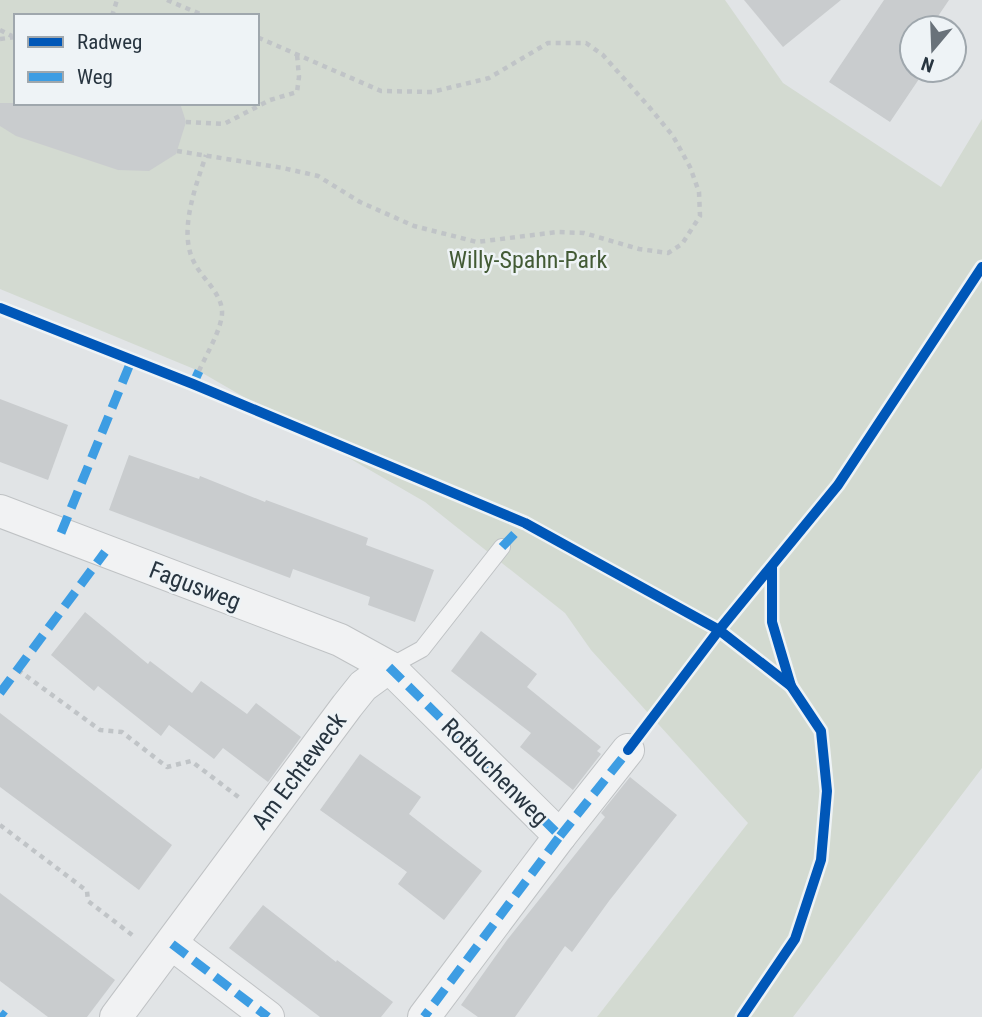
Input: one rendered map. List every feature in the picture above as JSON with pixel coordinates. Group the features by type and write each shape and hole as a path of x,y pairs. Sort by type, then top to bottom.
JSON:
{"street":[{"name":"Fagusweg","path":"0,511 340,640 388,667"},
{"name":"Am Echteweck","path":"116,1017 363,686 388,667"},
{"name":"Rotbuchenweg","path":"388,667 560,836 424,1017"},
{"path":"560,836 628,750"},
{"path":"167,951 268,1017"}],"lane":[{"name":"Am Echteweck","path":"388,667 422,649 502,547"}],"path":[{"path":"167,0 200,14"},
{"path":"0,30 14,37"},
{"path":"0,39 14,37"},
{"path":"177,151 318,176 360,202 414,226 477,242 557,232 584,233 639,249 668,253 682,244 700,216 699,192 690,167 673,136 603,55 586,43 548,43 489,78 432,92 381,91 259,38"},
{"path":"186,121 224,124 270,100 297,92 297,54"},
{"path":"199,371 220,323 222,311 219,299 194,263 188,244 192,204 206,155"},
{"path":"18,670 100,730 122,732 167,767 191,761 264,817"},
{"path":"0,825 88,891 89,901 167,951"}],"green space":[{"name":"Willy-Spahn-Park","path":"0,0 725,0 783,83 941,187 982,119 982,768 793,1017 597,1017 748,823 591,650 565,613 425,502 199,371 0,289"}],"building":[{"path":"744,0 841,0 783,47"},
{"path":"884,0 949,0 940,14 898,14 898,84 916,84 890,122 829,82"},
{"path":"0,103 181,105 186,122 176,154 149,171 118,170 16,136 0,126"},
{"path":"0,399 68,425 48,480 0,462"},
{"path":"129,455 199,479 200,476 368,538 366,545 434,570 415,622 368,605 370,597 293,569 290,578 109,510"},
{"path":"85,612 148,664 150,661 192,693 201,681 247,714 256,703 301,737 268,782 223,748 214,759 169,725 161,736 98,686 94,691 51,655"},
{"path":"481,631 537,674 527,687 601,747 597,751 601,754 573,790 520,747 531,733 451,671"},
{"path":"0,713 172,845 139,890 0,787"},
{"path":"360,754 421,797 409,814 482,871 444,920 398,884 407,872 320,810"},
{"path":"630,777 677,815 572,952 565,946 515,1017 478,1017 461,1005 507,940 605,817 601,813"},
{"path":"0,893 115,980 87,1017 48,1017 0,981"},
{"path":"263,905 393,1002 381,1017 320,1017 229,948"}],"marked path":[{"path":"61,533 132,359"},
{"path":"193,384 199,371"},
{"path":"502,547 525,523"},
{"path":"0,693 105,552"},
{"path":"389,667 560,836 424,1017"},
{"path":"560,836 632,746"},
{"path":"172,944 268,1017"},
{"path":"0,1013 5,1017"}],"cycle path":[{"path":"628,750 719,630 838,485 982,267"},
{"path":"0,308 193,384 525,523 719,630 791,686 821,731 827,791 821,860 795,939 742,1017"},
{"path":"772,567 772,622 791,686"}]}
